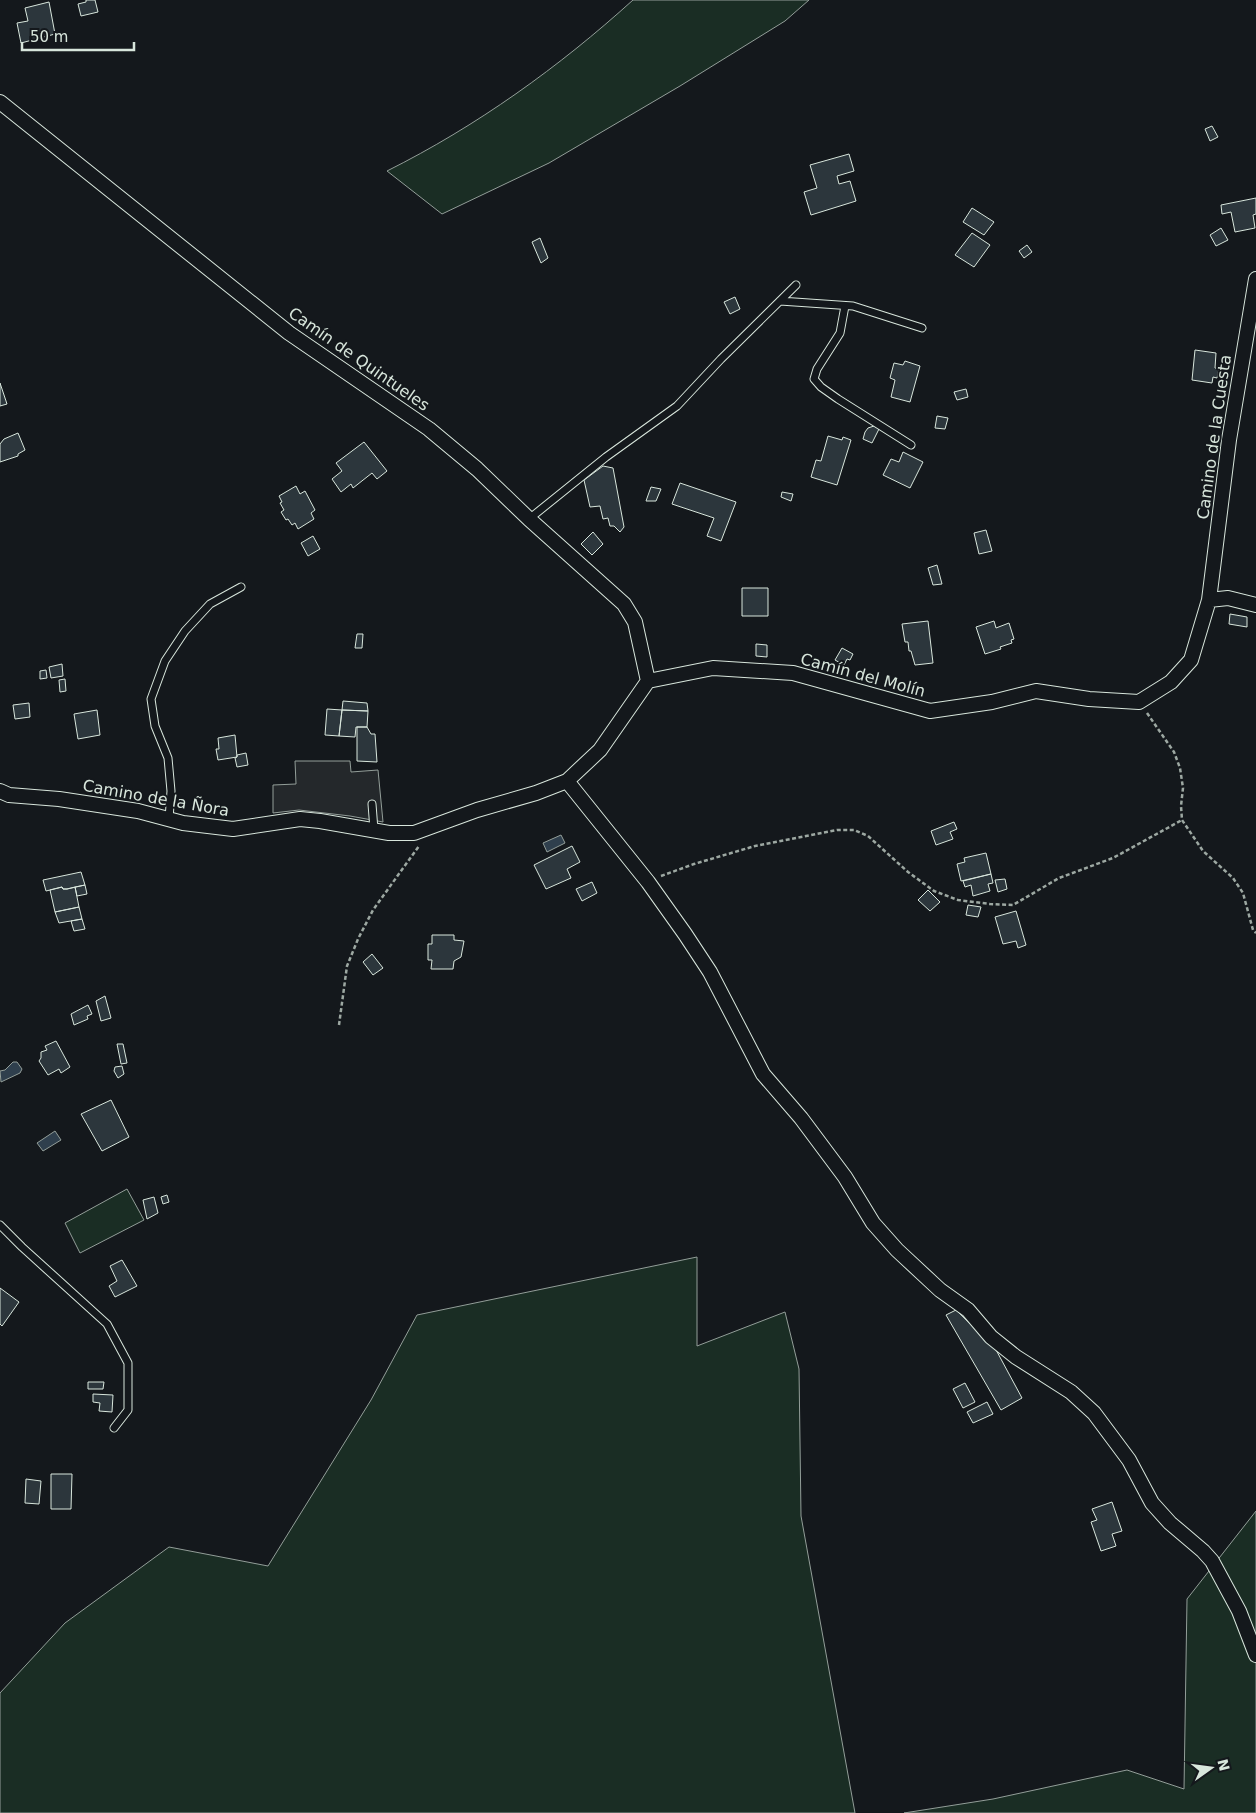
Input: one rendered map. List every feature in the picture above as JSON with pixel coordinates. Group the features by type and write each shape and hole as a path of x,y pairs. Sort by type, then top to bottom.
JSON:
{"street":[{"name":"Camín de Quintueles","path":"0,102 289,333 429,429 477,469 528,519 624,604 635,622 648,682"},
{"name":"Camino de la Cuesta","path":"1209,600 1230,440 1256,279"},
{"path":"1139,702 1171,682 1191,660 1209,600 1228,598 1256,605"},
{"name":"Camín del Molín","path":"648,682 712,668 793,674 930,712 992,702 1036,691 1089,700 1139,702"},
{"path":"648,682 600,750 567,781 648,882 710,972 763,1074 801,1118 845,1177 874,1223 897,1250 933,1283 968,1310 991,1337 1016,1357 1071,1392 1094,1413 1129,1460 1152,1503 1170,1523 1203,1550 1212,1561 1239,1611 1256,1655"},
{"name":"Camino de la Ñora","path":"0,791 9,795 59,799 138,811 183,823 233,829 300,819 389,833 414,833 477,810 536,794 567,781"}],"lane":[{"path":"528,519 677,406 721,359 796,285"},
{"path":"780,301 852,306 922,328"},
{"path":"845,306 840,332 817,369 814,379 832,395 911,445"},
{"path":"169,819 171,791 168,758 155,726 151,699 165,661 185,631 210,604 241,587"},
{"path":"372,804 374,830"},
{"path":"0,1225 106,1324 128,1363 128,1410 114,1428"}],"path":[{"path":"1139,702 1174,752 1180,768 1183,788 1182,820 1203,851 1233,878 1243,894 1253,930 1256,933"},
{"path":"648,882 694,864 755,846 837,830 854,830 868,836 908,872 934,891 958,900 1014,905 1059,878 1113,858 1182,820"},
{"path":"339,1025 347,966 358,939 373,910 418,848 423,830"}],"green space":[{"path":"633,0 809,0 785,21 680,86 549,163 442,214 387,171 453,135 516,94 576,49"},
{"path":"127,1189 144,1220 80,1253 65,1223"},
{"path":"697,1257 697,1346 785,1312 799,1369 801,1516 855,1813 0,1813 0,1693 65,1623 169,1547 268,1566 371,1400 417,1315"},
{"path":"1256,1511 1256,1813 904,1813 993,1799 1127,1770 1184,1789 1187,1599"}],"shaded area":[{"path":"295,761 350,761 351,772 378,770 383,822 299,810 273,813 273,785 296,784"}],"water":[{"path":"561,835 565,843 547,852 543,843"},
{"path":"13,1062 17,1062 22,1069 20,1073 1,1082 0,1071 5,1070"},
{"path":"55,1131 61,1140 43,1151 37,1143"}],"building":[{"path":"86,0 95,0 98,12 81,16 78,4 86,2"},
{"path":"49,2 55,34 21,43 17,23 28,21 25,8"},
{"path":"1212,126 1218,137 1210,141 1205,129"},
{"path":"849,154 854,171 837,176 839,184 850,181 856,201 811,215 804,192 817,188 810,165"},
{"path":"1256,198 1256,214 1253,215 1255,228 1235,232 1231,212 1222,214 1221,205"},
{"path":"972,208 994,222 984,235 963,222"},
{"path":"1221,228 1228,240 1216,246 1210,235"},
{"path":"972,233 990,245 974,267 955,255"},
{"path":"540,238 548,258 541,263 532,242"},
{"path":"1027,245 1032,252 1024,258 1019,251"},
{"path":"735,297 740,309 730,314 724,302"},
{"path":"1195,350 1216,353 1215,368 1219,369 1217,378 1213,377 1212,383 1192,380"},
{"path":"905,361 920,366 910,402 891,397 895,380 890,378 894,363 903,365"},
{"path":"0,383 7,404 0,406"},
{"path":"966,389 968,397 957,400 954,392"},
{"path":"937,416 948,418 945,429 935,428"},
{"path":"874,426 879,429 872,443 863,439 868,428"},
{"path":"18,433 25,450 18,454 18,456 0,462 0,444 4,439"},
{"path":"828,436 842,440 843,437 851,440 837,485 811,477 816,460 821,461"},
{"path":"364,442 387,471 377,479 372,473 353,488 351,484 341,492 332,479 342,471 336,463"},
{"path":"903,452 923,462 910,488 883,475 891,459 899,462"},
{"path":"603,466 613,468 624,527 620,532 614,526 610,526 608,518 603,519 600,506 590,507 584,480"},
{"path":"680,483 736,502 721,541 707,536 714,518 672,504"},
{"path":"296,486 300,494 305,491 315,510 311,513 314,519 298,529 295,523 292,525 288,519 286,520 281,512 284,510 279,496"},
{"path":"651,487 661,489 656,501 646,501"},
{"path":"782,492 793,494 791,501 781,497"},
{"path":"986,530 992,551 979,554 974,533"},
{"path":"593,532 603,544 592,555 581,544"},
{"path":"313,536 320,549 308,556 301,543"},
{"path":"937,565 942,584 933,585 928,568"},
{"path":"742,588 768,588 768,616 742,616"},
{"path":"1230,614 1247,617 1247,627 1229,624"},
{"path":"928,621 933,663 915,665 911,651 909,651 908,642 905,642 902,624"},
{"path":"994,621 996,628 1009,623 1014,639 1011,640 1012,643 1000,647 1001,649 985,654 976,627"},
{"path":"357,634 363,634 362,648 355,648"},
{"path":"756,644 767,645 767,657 756,656"},
{"path":"842,648 853,654 844,665 835,660"},
{"path":"62,664 63,676 51,678 49,667"},
{"path":"46,670 47,678 40,679 40,671"},
{"path":"65,679 66,691 60,692 59,680"},
{"path":"343,701 367,703 368,711 342,710"},
{"path":"29,703 30,717 15,719 13,705"},
{"path":"327,709 342,710 339,736 325,735"},
{"path":"97,710 100,735 78,739 74,714"},
{"path":"342,710 368,711 367,727 356,727 355,737 339,736"},
{"path":"357,727 367,727 371,734 375,734 377,762 357,761"},
{"path":"235,735 237,757 218,760 216,749 219,749 218,738"},
{"path":"246,753 248,765 237,767 235,758 237,755"},
{"path":"954,822 957,829 950,832 953,839 936,845 931,831"},
{"path":"572,846 580,862 567,869 571,878 546,889 534,865"},
{"path":"986,853 991,874 961,881 957,864 965,862 964,858"},
{"path":"81,872 85,885 67,889 62,887 46,891 43,880"},
{"path":"991,874 993,883 988,884 990,891 973,896 971,885 965,887 963,881"},
{"path":"1005,879 1007,889 998,892 995,880"},
{"path":"592,882 597,893 582,901 576,889"},
{"path":"85,885 87,894 77,896 75,887"},
{"path":"62,887 67,889 75,887 79,907 55,912 50,890"},
{"path":"928,890 940,902 930,911 918,900"},
{"path":"968,905 981,907 978,917 966,915"},
{"path":"79,907 82,919 59,923 55,912"},
{"path":"1016,911 1026,945 1018,948 1016,941 1003,944 995,917"},
{"path":"82,919 85,929 74,931 71,921"},
{"path":"432,935 454,935 454,940 464,941 461,957 454,961 453,969 431,969 432,960 428,960 428,944 432,944"},
{"path":"372,954 383,968 373,975 363,962"},
{"path":"105,996 111,1018 101,1021 96,1001"},
{"path":"88,1005 92,1014 87,1016 88,1019 74,1025 71,1014"},
{"path":"56,1041 70,1067 61,1073 59,1069 48,1075 39,1061 41,1052 47,1050 45,1046"},
{"path":"117,1044 123,1044 127,1063 121,1064"},
{"path":"122,1066 124,1074 118,1078 114,1071 115,1067"},
{"path":"111,1100 129,1137 102,1151 81,1114"},
{"path":"167,1195 169,1202 163,1204 161,1197"},
{"path":"154,1197 158,1213 147,1219 143,1200"},
{"path":"122,1260 137,1286 115,1297 109,1286 117,1281 110,1266"},
{"path":"0,1288 19,1302 2,1326 0,1324"},
{"path":"956,1310 995,1348 1022,1398 1001,1410 946,1315"},
{"path":"88,1382 104,1382 103,1389 88,1389"},
{"path":"965,1383 975,1402 963,1408 953,1389"},
{"path":"93,1394 113,1395 112,1412 99,1411 100,1403 93,1402"},
{"path":"987,1402 993,1414 973,1423 967,1412"},
{"path":"51,1474 72,1474 71,1509 51,1509"},
{"path":"26,1479 41,1481 39,1504 25,1503"},
{"path":"1112,1502 1122,1531 1112,1534 1116,1546 1101,1551 1091,1522 1097,1520 1092,1509"}]}
